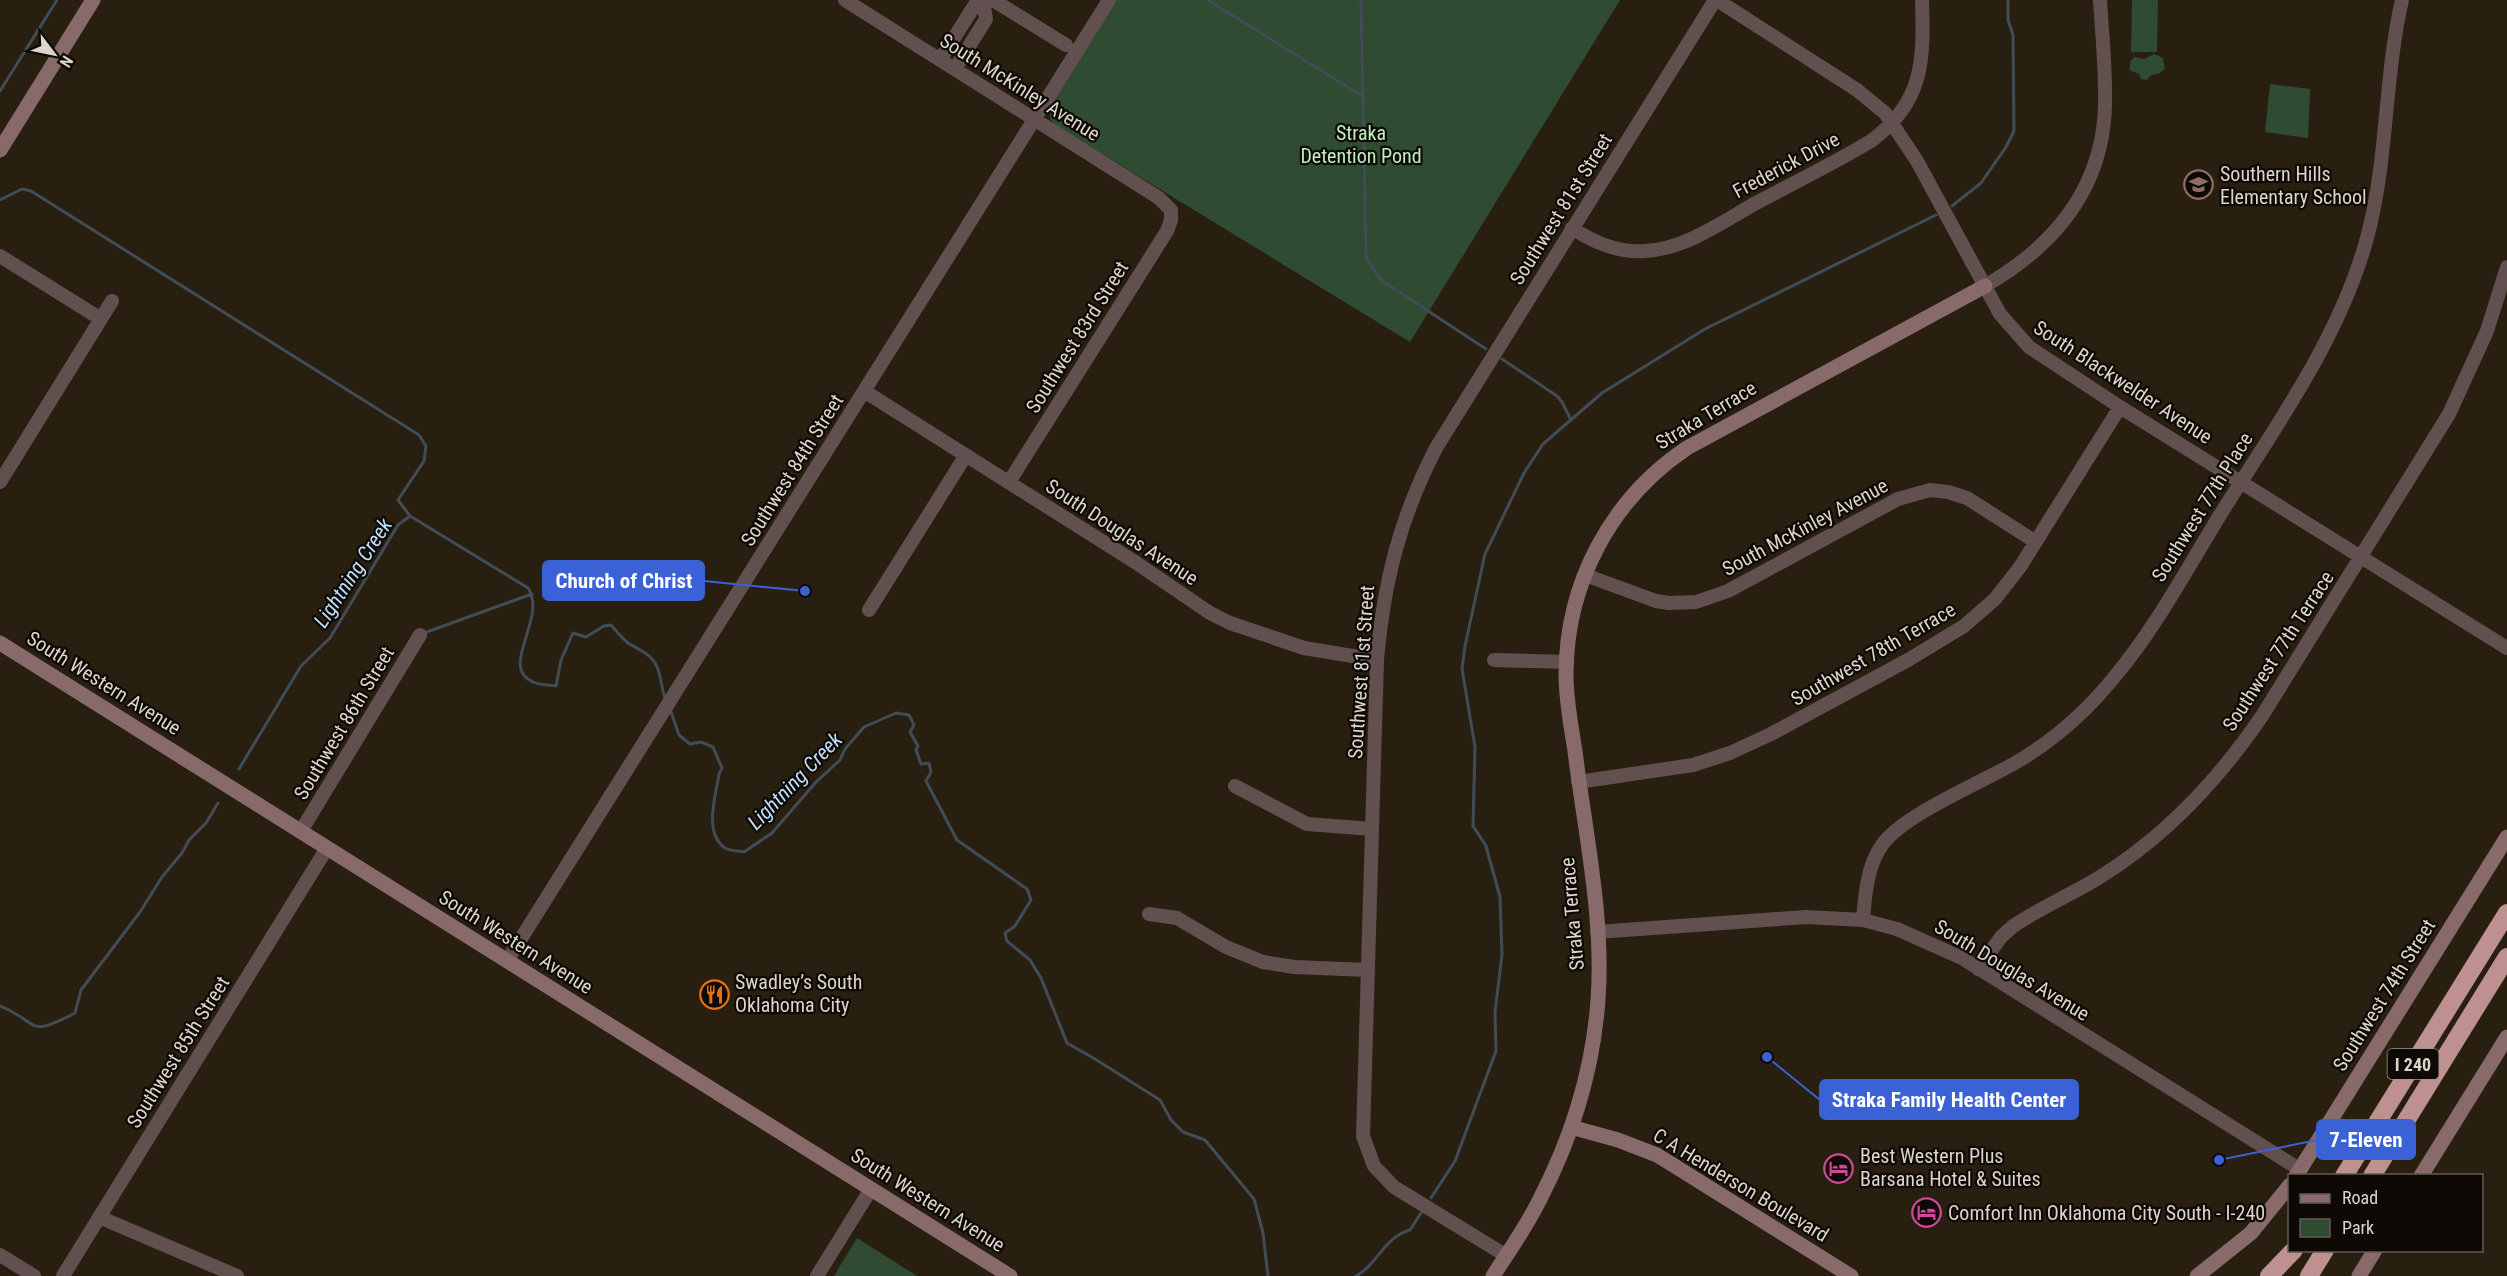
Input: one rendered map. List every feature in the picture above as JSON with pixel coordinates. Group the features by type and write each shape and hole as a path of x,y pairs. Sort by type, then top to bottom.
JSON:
{"highway":[{"name":"I 240","path":"2345,1174 2507,913"},
{"name":"I 240","path":"2373,1174 2507,957"},
{"path":"2269,1276 2294,1252"},
{"path":"2281,1276 2294,1252"},
{"path":"2309,1276 2324,1252"}],"main road":[{"path":"0,150 93,0"},
{"name":"Straka Terrace","path":"1492,1276 1540,1200 1564,1149 1587,1071 1594,1038 1599,976 1598,932 1568,699 1567,662 1572,617 1585,575 1600,542 1614,517 1640,486 1676,455 1723,427 1985,286"},
{"name":"South Western Avenue","path":"0,643 1010,1276"},
{"name":"Southwest 74th Street","path":"2298,1172 2507,837"},
{"path":"2422,1174 2507,1036"},
{"name":"C A Henderson Boulevard","path":"1571,1127 1618,1140 1657,1155 1851,1276"},
{"path":"2197,1276 2251,1233 2288,1186"},
{"path":"2358,1276 2374,1252"}],"street":[{"name":"South McKinley Avenue","path":"845,0 1160,198 1171,210"},
{"path":"940,60 978,0"},
{"path":"955,69 986,19 983,0"},
{"path":"993,0 1066,45"},
{"name":"Southwest 84th Street","path":"507,961 1108,0"},
{"name":"South Blackwelder Avenue","path":"1716,0 1877,105 1892,122 1917,161 2000,314 2029,347 2120,407 2507,648"},
{"name":"Southwest 81st Street","path":"1505,1256 1383,1178 1368,1155 1363,1136 1377,660 1381,615 1390,562 1416,487 1453,419 1716,0"},
{"name":"Frederick Drive","path":"1572,228 1599,243 1631,251 1645,251 1677,244 1858,149 1880,134 1892,122 1907,103 1919,77 1923,51 1922,0"},
{"name":"Straka Terrace","path":"1985,286 2006,274 2046,242 2072,210 2091,174 2100,146 2105,105 2100,0"},
{"name":"Southwest 77th Place","path":"1863,920 1872,864 1886,839 1906,822 2018,762 2061,731 2093,702 2136,649 2317,358 2353,284 2368,236 2379,182 2391,55 2402,0"},
{"name":"Southwest 83rd Street","path":"1009,482 1167,231 1171,220 1171,210"},
{"path":"0,256 101,319"},
{"name":"Southwest 77th Terrace","path":"1978,969 2001,937 2012,927 2123,862 2173,821 2208,787 2262,716 2449,414 2484,339 2507,267"},
{"path":"0,482 112,301"},
{"name":"South Douglas Avenue","path":"864,392 1009,482 1219,618 1304,648 1377,660"},
{"name":"Southwest 78th Terrace","path":"1578,782 1693,765 1730,753 1771,734 1936,644 1964,626 2008,584 2120,407"},
{"path":"869,610 966,455"},
{"name":"South McKinley Avenue","path":"1585,575 1656,601 1696,602 1728,591 1898,499 1930,490 1948,492 1966,498 2036,542"},
{"name":"Southwest 86th Street","path":"301,831 420,635"},
{"path":"1494,660 1567,662"},
{"path":"1235,786 1307,824 1372,829"},
{"name":"Southwest 85th Street","path":"63,1276 327,848"},
{"path":"1149,914 1177,918 1226,947 1263,962 1294,967 1368,970"},
{"name":"South Douglas Avenue","path":"1598,932 1806,917 1863,920 1916,936 1946,949 2298,1172"},
{"path":"816,1276 871,1189"},
{"path":"99,1217 237,1276"},
{"path":"0,1255 34,1276"}],"green space":[{"name":"Straka Detention Pond","path":"1116,0 1620,0 1410,342 1055,125 1050,119 1050,105"},
{"path":"2132,0 2158,0 2157,52 2131,52"},
{"path":"2154,54 2163,58 2165,69 2158,74 2151,75 2147,80 2141,79 2139,74 2129,70 2131,60 2135,57 2144,59"},
{"path":"2270,84 2310,89 2308,138 2265,132"},
{"path":"857,1238 917,1276 834,1276"}],"waterway":[{"path":"0,91 57,0"},
{"path":"1208,0 1362,96"},
{"path":"1361,0 1366,258 1381,280 1486,349"},
{"path":"1952,206 1981,183 2006,147 2014,131 2013,35 2008,20 2008,0"},
{"path":"0,200 22,189 31,191 419,435 426,446 424,461 398,500 410,516 528,588 533,600 532,613 520,665 524,675 533,682 556,686 561,660 573,633 586,637 604,626 611,625 621,637 645,653 655,663 666,700"},
{"path":"1431,1198 1455,1161 1496,1051 1495,1012 1502,955 1500,897 1486,846 1473,826 1475,747 1462,669 1485,554 1524,473 1543,444 1602,393 1705,329 1936,215"},
{"path":"1502,359 1557,396 1570,418"},
{"name":"Lightning Creek","path":"239,769 301,666 330,638 398,525 410,516"},
{"path":"424,633 532,594"},
{"name":"Lightning Creek","path":"670,709 679,735 690,744 701,742 713,747 722,768 714,803 714,833 725,848 744,852 772,833 816,782 840,760 845,749 864,727 896,713 909,715 914,725 910,732 918,746 916,750 921,764 929,763 931,772 926,781 957,840 1027,889 1031,900 1015,926 1005,933 1007,941 1030,960 1041,978 1067,1043 1160,1100 1171,1120 1183,1132 1205,1140 1254,1199 1263,1233 1268,1276"},
{"name":"Lightning Creek","path":"0,1006 34,1026 40,1027 75,1013 81,990 140,912 189,840 206,823 218,803"},
{"path":"1356,1276 1364,1271 1394,1238 1410,1230 1421,1213"}],"place":[{"name":"Southern Hills Elementary School","path":"2199,185"},
{"name":"Church of Christ","path":"805,591"},
{"name":"Swadley’s South Oklahoma City","path":"714,994"},
{"name":"Straka Family Health Center","path":"1767,1057"},
{"name":"7-Eleven","path":"2219,1160"},
{"name":"Best Western Plus Barsana Hotel & Suites","path":"1839,1168"},
{"name":"Comfort Inn Oklahoma City South - I-240","path":"1927,1213"}]}
